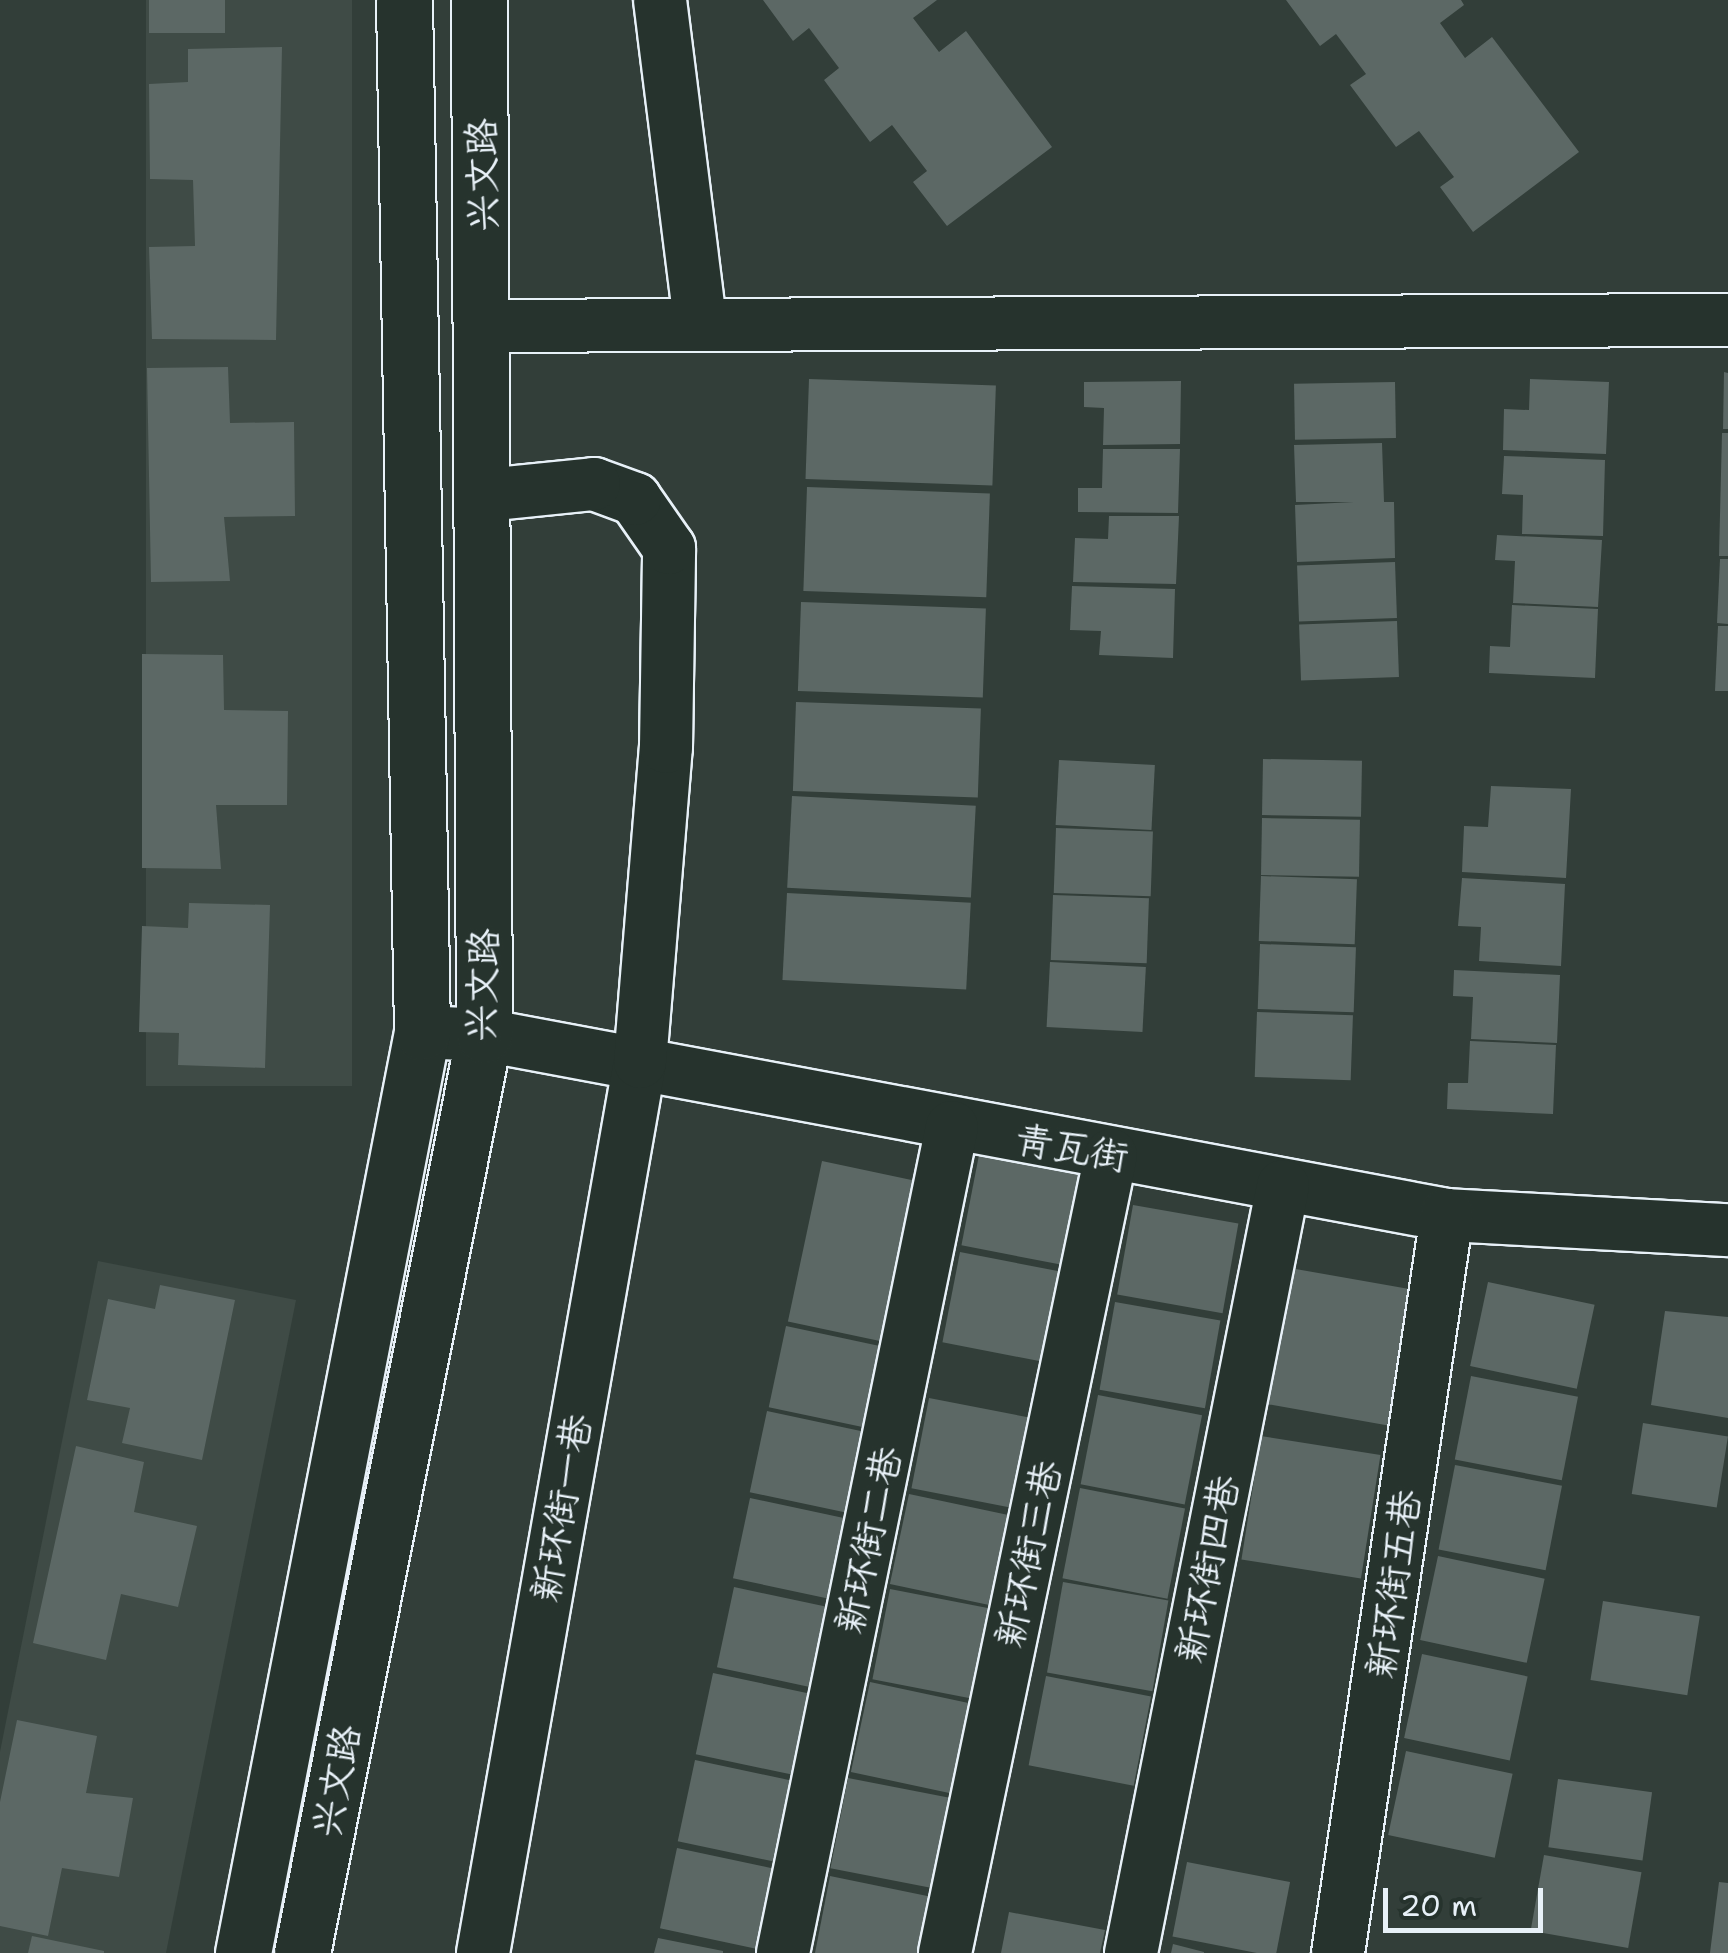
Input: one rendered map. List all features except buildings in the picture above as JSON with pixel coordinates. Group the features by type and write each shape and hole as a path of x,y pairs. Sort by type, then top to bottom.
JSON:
{"main road":[{"name":"兴文路","path":"244,1953 422,1032 404,0"},
{"name":"兴文路","path":"302,1953 484,1035 485,326 478,0"}],"street":[{"path":"660,0 700,323"},
{"path":"485,326 1728,320"},
{"name":"新环街一巷","path":"483,1953 640,1062 666,747 669,548 635,500 594,484 485,495"},
{"name":"青瓦街","path":"422,1032 484,1035 640,1062 952,1127 1447,1214 1728,1230"},
{"name":"新环街二巷","path":"783,1953 952,1127"},
{"name":"新环街三巷","path":"945,1953 1111,1155"},
{"name":"新环街四巷","path":"1131,1953 1283,1186"},
{"name":"新环街五巷","path":"1338,1953 1447,1214"}],"shaded area":[{"path":"146,0 352,0 352,1086 146,1086"},
{"path":"98,1261 296,1300 166,1953 0,1953 0,1752"}]}
